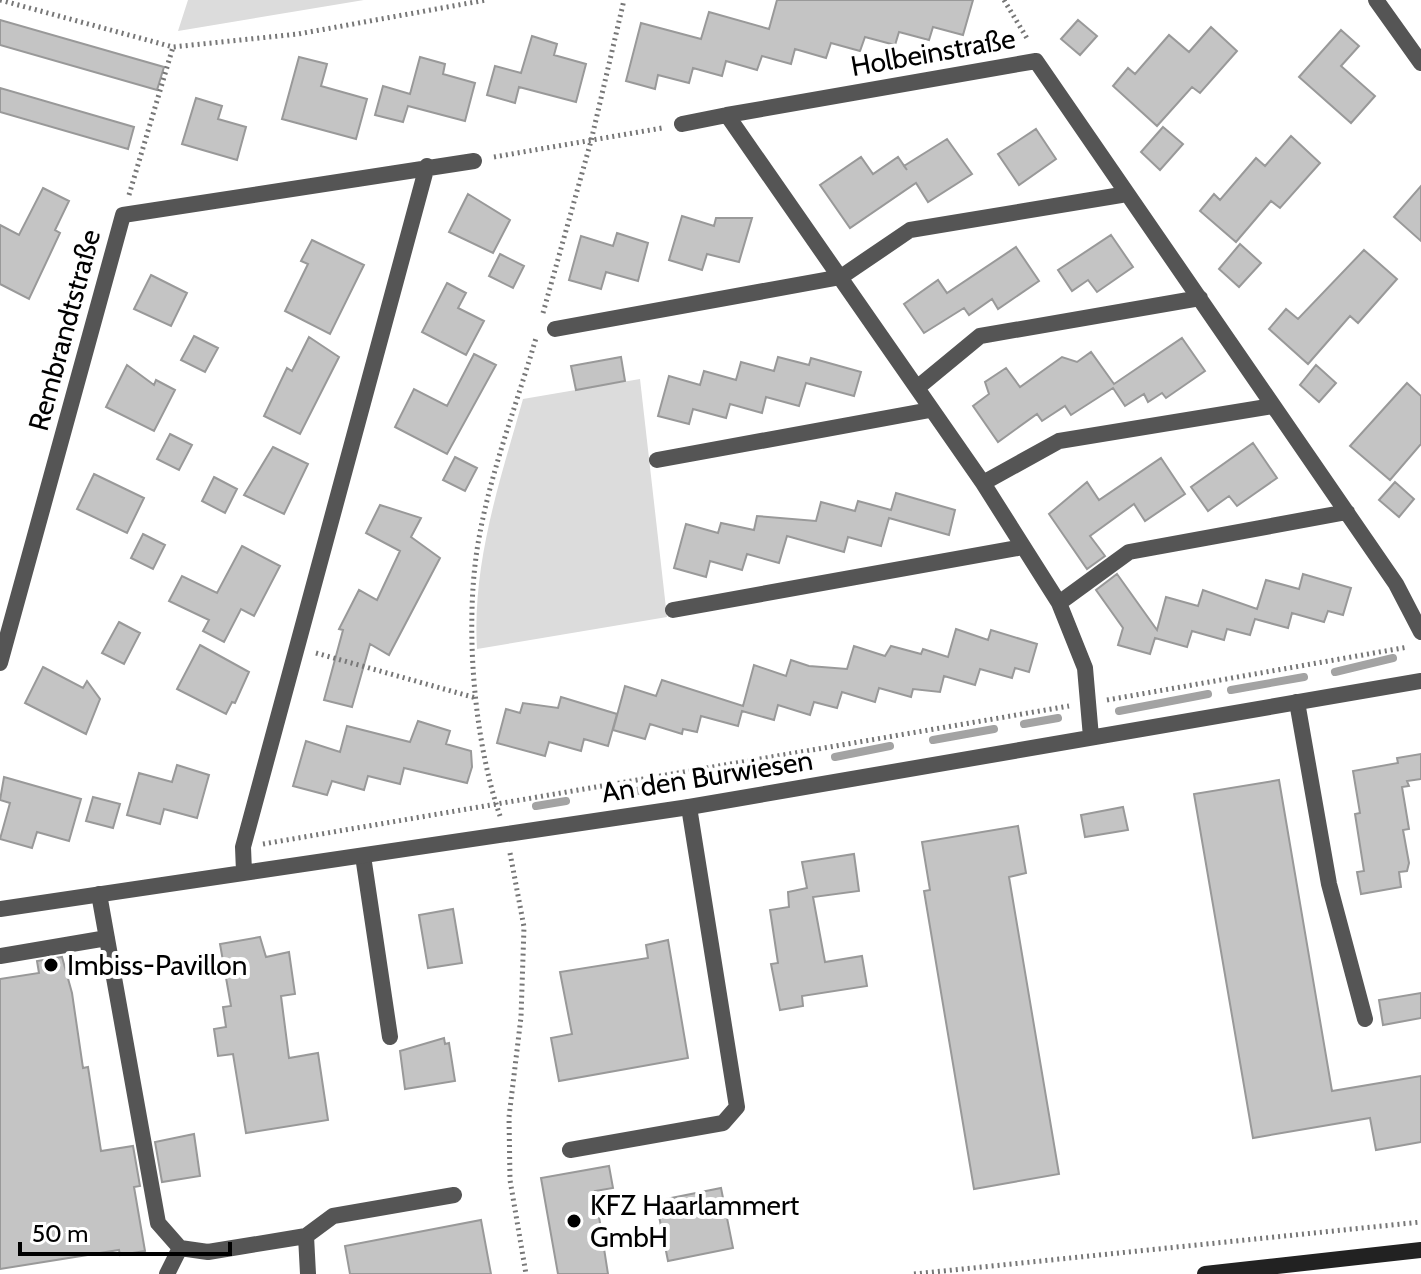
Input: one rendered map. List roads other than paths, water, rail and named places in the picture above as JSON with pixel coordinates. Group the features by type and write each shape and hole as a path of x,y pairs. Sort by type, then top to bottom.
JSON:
{"main road":[{"path":"1205,1274 1421,1250"}],"street":[{"path":"1376,0 1421,63"},
{"name":"Holbeinstraße","path":"682,124 1036,61 1396,584 1421,632"},
{"path":"727,115 983,483 1059,603 1085,668 1091,737"},
{"name":"Rembrandtstraße","path":"0,663 123,215 474,161"},
{"path":"244,872 243,847 427,166"},
{"path":"555,329 841,277 910,230 1127,194"},
{"path":"917,388 980,336 1200,298"},
{"path":"983,483 1059,441 1273,406"},
{"path":"657,460 930,410"},
{"path":"1059,603 1129,552 1347,512"},
{"path":"673,610 1023,547"},
{"name":"An den Burwiesen","path":"0,909 689,807 1421,681"},
{"path":"1297,702 1329,884 1365,1019"},
{"path":"570,1150 723,1123 737,1107 689,807"},
{"path":"363,856 390,1037"},
{"path":"99,894 158,1223 180,1248 208,1252 306,1236 333,1216 454,1195"},
{"path":"0,956 107,938"},
{"path":"306,1236 308,1274"},
{"path":"167,1274 180,1248"}],"waterway":[{"path":"1335,672 1393,658"},
{"path":"1231,690 1304,677"},
{"path":"1119,711 1208,694"},
{"path":"1024,724 1058,718"},
{"path":"933,740 994,729"},
{"path":"835,757 890,746"},
{"path":"714,779 794,765"},
{"path":"605,796 675,785"},
{"path":"536,806 566,801"}],"place":[{"name":"Imbiss-Pavillon","path":"51,965"},
{"name":"KFZ Haarlammert GmbH","path":"574,1221"}]}
